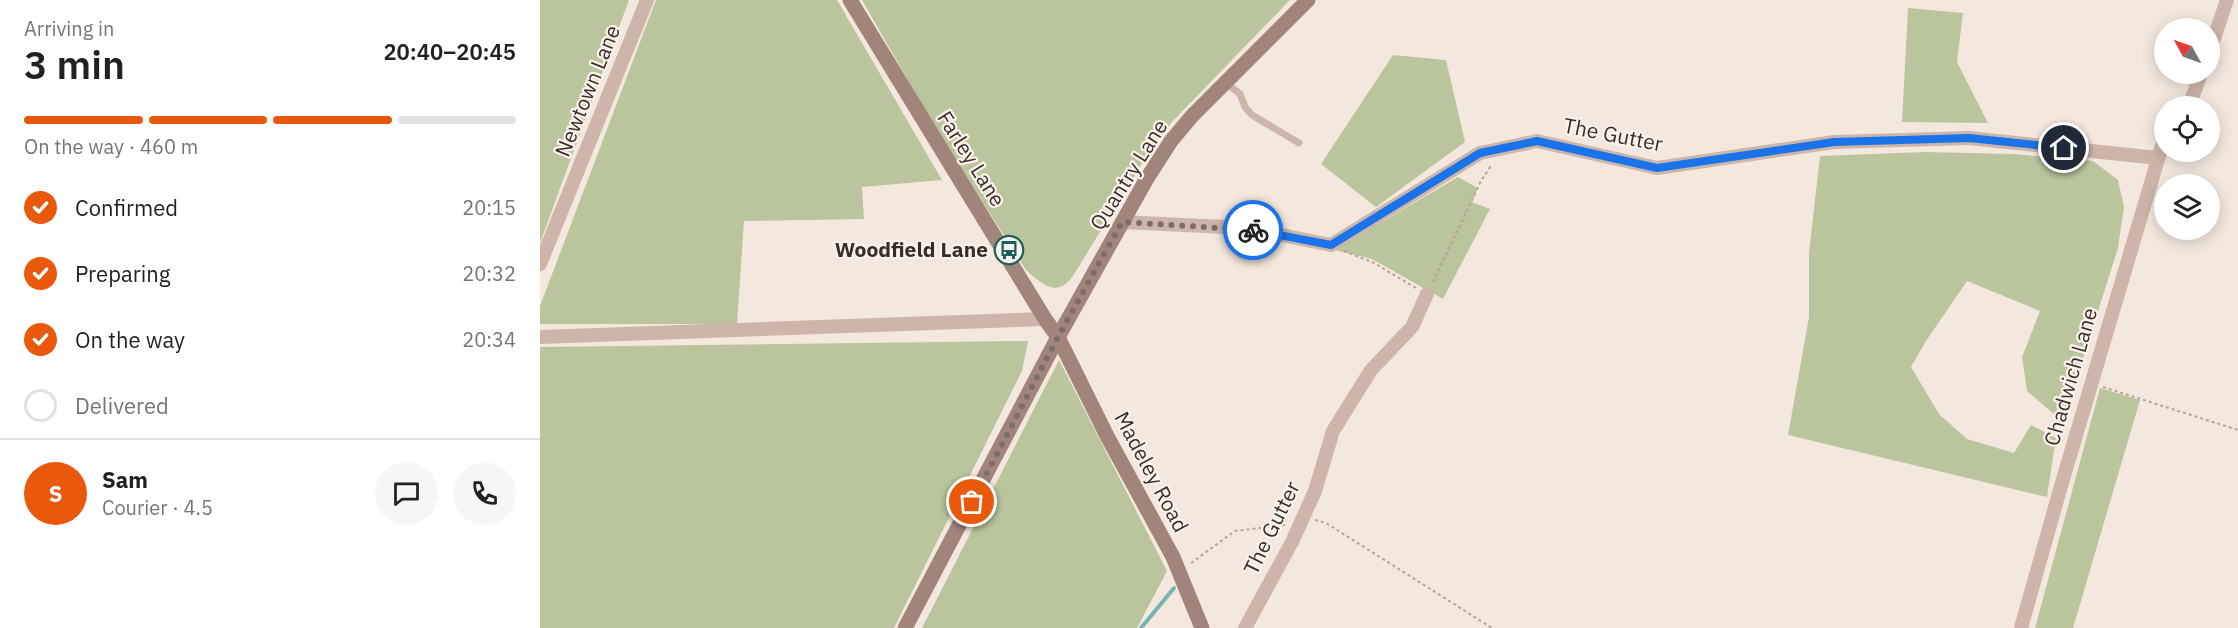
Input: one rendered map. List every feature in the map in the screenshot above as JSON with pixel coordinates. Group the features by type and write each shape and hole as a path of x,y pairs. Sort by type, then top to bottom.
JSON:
{"street":[{"name":"Newtown Lane","path":"540,264 647,0"},
{"name":"Farley Lane","path":"850,0 906,95 1045,320 1058,337"},
{"name":"Quantry Lane","path":"905,628 1058,337 1146,180 1171,141 1308,0"},
{"path":"2220,21 2227,0"},
{"name":"The Gutter","path":"1327,244 1331,245 1480,153 1537,141 1657,168 1834,142 1969,138 2154,158"},
{"name":"Chadwich Lane","path":"2021,628 2157,162"},
{"path":"1122,222 1246,228 1327,244"},
{"name":"The Gutter","path":"1245,628 1315,491 1333,430 1371,370 1412,327 1427,294"},
{"path":"540,337 1045,320"},
{"name":"Madeley Road","path":"1058,337 1107,436 1180,573 1202,628"}],"lane":[{"path":"1226,83 1240,94 1245,107 1252,115 1299,143"}],"path":[{"path":"1327,244 1374,263 1427,294 1460,222 1499,149"},
{"path":"2092,383 2238,430"},
{"path":"1180,573 1204,551 1235,531 1300,523 1306,517 1326,523 1492,628"}],"green space":[{"path":"540,0 629,0 540,243"},
{"path":"656,0 837,0 942,180 862,187 864,219 744,221 737,324 540,324 540,306"},
{"path":"862,0 1290,0 1171,123 1141,165 1073,276 1067,283 1056,288 1044,284 1026,270 933,124"},
{"path":"1908,8 1963,13 1957,62 1988,123 1902,122"},
{"path":"1393,55 1446,60 1465,142 1376,207 1321,164"},
{"path":"1925,152 2013,154 2093,161 2118,180 2124,207 2118,248 2063,422 2027,391 2022,357 2040,311 1967,281 1911,367 1939,414 1967,439 2014,453 2031,425 2056,438 2047,497 1788,435 1809,317 1809,253 1820,156"},
{"path":"1458,177 1478,188 1472,202 1490,209 1443,299 1372,259 1334,250"},
{"path":"1028,341 1022,371 894,628 540,628 540,347"},
{"path":"1059,360 1167,571 1137,628 922,628"},
{"path":"2100,388 2140,400 2073,628 2035,628"}],"waterway":[{"path":"1141,628 1174,588"}],"way so far":[{"path":"972,502 1058,337 1122,222 1253,230"}],"place":[{"name":"Woodfield Lane","path":"1009,250"}],"route":[{"path":"1253,230 1331,245 1480,153 1537,141 1657,168 1834,142 1969,138 2064,148"}]}
